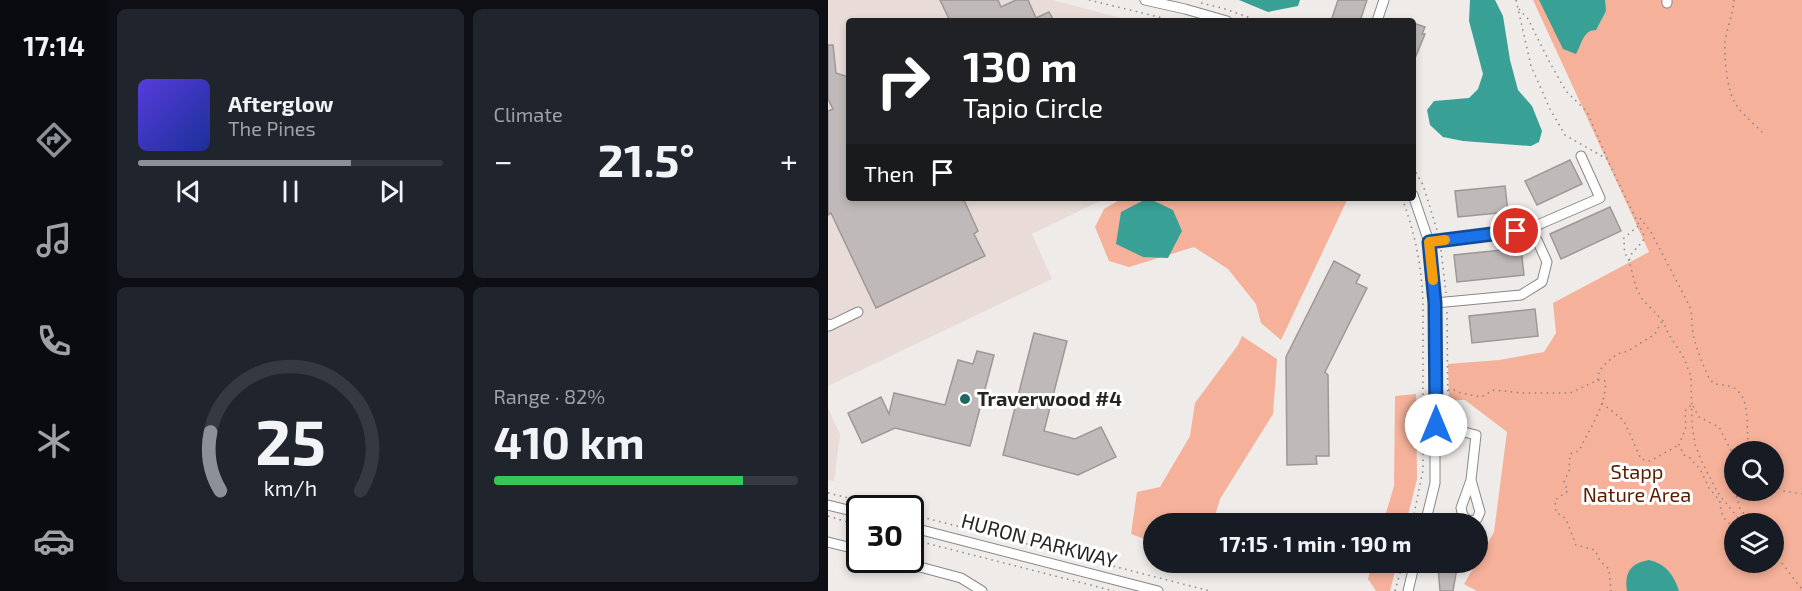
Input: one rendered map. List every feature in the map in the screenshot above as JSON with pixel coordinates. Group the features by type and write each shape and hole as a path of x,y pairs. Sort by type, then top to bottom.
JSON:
{"street":[{"path":"1145,0 1216,18"},
{"path":"1378,18 1384,0"},
{"path":"1524,234 1540,224 1600,198 1581,156"},
{"path":"1415,201 1429,242 1435,303 1435,483 1428,513"},
{"path":"1429,242 1516,231 1537,240 1547,262 1542,282 1521,295 1435,303"},
{"path":"828,324 829,326 858,312"},
{"path":"1436,425 1476,435 1471,480 1461,508 1462,513"},
{"path":"1471,480 1479,513"},
{"path":"828,505 846,510"},
{"name":"HURON PARKWAY","path":"924,530 1158,591"},
{"path":"828,542 846,546"},
{"path":"924,568 961,578 982,591"},
{"path":"1408,591 1412,573"}],"path":[{"path":"1089,0 1163,18"},
{"path":"1516,0 1531,66 1555,118 1565,135 1607,159"},
{"path":"1734,0 1725,48 1730,90 1739,109 1764,134"},
{"path":"1198,3 1250,18"},
{"path":"1518,8 1528,19 1566,91 1587,112 1644,236 1643,241 1632,252 1629,261"},
{"path":"1416,172 1423,185 1437,230"},
{"path":"1403,201 1418,249 1423,294 1423,470 1414,513"},
{"path":"1640,218 1651,232 1689,305 1693,336 1709,379 1718,386 1736,389 1742,397 1747,416 1748,441"},
{"path":"1639,225 1623,239 1624,251 1642,299 1663,321 1684,358 1691,377 1695,444 1718,493 1734,513"},
{"path":"1441,247 1446,294"},
{"path":"1447,310 1448,421"},
{"path":"1598,380 1599,371 1606,363 1617,354 1628,351 1655,334 1663,321"},
{"path":"1448,390 1452,389 1481,397 1494,390 1522,393 1570,393 1598,380 1605,381 1606,390 1596,417 1579,451 1570,454 1569,471 1564,482 1568,491 1555,500 1556,512 1566,519 1576,545 1595,550 1599,561 1609,569 1611,591"},
{"path":"1601,403 1623,421 1641,459 1650,461 1680,445"},
{"path":"1692,404 1685,411 1686,427 1680,445 1684,455 1700,469 1709,488 1720,501 1720,510 1724,517"},
{"path":"1692,404 1699,417 1719,427 1726,441"},
{"path":"1784,491 1802,494"},
{"path":"828,493 846,497"},
{"path":"828,516 846,522"},
{"path":"924,518 1209,591"},
{"path":"924,543 1114,591"},
{"path":"1784,566 1802,589"},
{"path":"1395,591 1400,573"}],"shaded area":[{"path":"828,0 1053,0 1120,18 846,18 846,201 1100,201 1032,234 1052,279 828,386"},
{"path":"828,408 840,434 834,481 828,480"}],"green space":[{"name":"Stapp Nature Area","path":"1533,0 1802,0 1802,591 1477,591 1464,584 1470,573 1488,573 1488,542 1494,532 1507,432 1465,400 1449,400 1448,364 1499,360 1544,352 1556,333 1553,303 1649,252"},
{"path":"1118,201 1347,201 1281,340 1261,323 1256,304 1228,269 1194,247 1129,267 1109,261 1095,227 1104,209"},
{"path":"1242,336 1277,359 1273,414 1220,499 1216,513 1143,513 1143,538 1131,534 1137,492 1160,487 1190,436 1195,403 1238,345"},
{"path":"1416,394 1417,479 1408,513 1386,513 1394,486 1395,396"},
{"path":"1370,573 1394,573 1390,591 1376,591 1368,579"}],"water":[{"path":"1239,0 1300,0 1298,6 1268,12"},
{"path":"1470,0 1495,0 1503,16 1510,60 1518,90 1532,106 1542,131 1539,142 1531,146 1463,141 1443,137 1430,125 1427,110 1434,101 1469,98 1478,89 1483,74 1469,21"},
{"path":"1539,0 1605,0 1606,11 1596,30 1588,32 1583,38 1576,54 1563,49"},
{"path":"1142,201 1154,201 1173,210 1182,231 1168,258 1143,257 1116,244 1121,212"},
{"path":"1649,560 1660,564 1668,571 1679,591 1627,591 1626,584 1630,570 1638,563"}],"building":[{"path":"940,0 998,0 1001,7 1016,0 1028,0 1036,18 949,18"},
{"path":"1338,0 1367,0 1361,18 1332,18"},
{"path":"1049,12 1052,18 1036,18"},
{"path":"1416,24 1425,27 1422,34 1425,34 1416,56"},
{"path":"828,45 833,45 836,73 846,76 846,201 964,201 978,231 974,234 985,256 876,308 831,213 828,215 828,111 833,109 828,99"},
{"path":"1570,160 1582,184 1537,205 1525,181"},
{"path":"1505,186 1508,212 1458,217 1455,191"},
{"path":"1610,207 1621,231 1561,259 1550,234"},
{"path":"1521,248 1524,275 1457,282 1454,255"},
{"path":"1334,261 1360,275 1356,283 1367,288 1325,372 1328,375 1329,456 1316,456 1317,464 1287,465 1286,357"},
{"path":"1535,309 1538,336 1472,343 1469,316"},
{"path":"1034,333 1067,341 1044,431 1075,439 1101,427 1116,457 1078,475 1003,455"},
{"name":"Traverwood #4","path":"977,351 994,355 970,446 895,428 862,443 848,413 881,397 889,414 894,393 945,405 958,360 973,364"},
{"path":"1438,573 1456,573 1453,591 1440,591"}],"slow traffic":[{"path":"1433,280 1429,242 1445,240"}],"place":[{"name":"Traverwood #4","path":"965,399"}],"route":[{"path":"1436,425 1435,303 1429,242 1516,231"}]}
